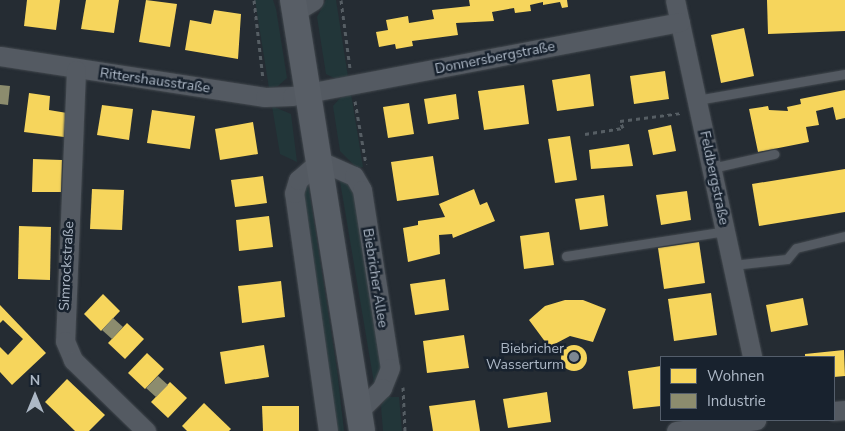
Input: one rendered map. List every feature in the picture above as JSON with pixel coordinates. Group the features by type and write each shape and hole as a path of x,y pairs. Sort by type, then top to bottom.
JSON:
{"main road":[{"name":"Biebricher Allee","path":"301,4 310,94 361,420"}],"street":[{"name":"Feldbergstraße","path":"675,0 752,356"},
{"name":"Donnersbergstraße","path":"310,94 680,22"},
{"name":"Rittershausstraße","path":"0,56 76,70 265,97 310,94"},
{"name":"Simrockstraße","path":"76,70 65,341 73,360 146,431"},
{"name":"Biebricher Allee","path":"320,161 354,176 362,190 390,368 382,388 361,420"},
{"path":"320,161 298,180 294,193 328,431"},
{"path":"676,431 749,421"}],"lane":[{"path":"699,106 845,74"},
{"path":"712,168 774,154"},
{"path":"566,256 726,230"},
{"path":"733,265 788,259 796,248 845,236"}],"path":[{"path":"254,0 264,86"},
{"path":"340,0 351,76"},
{"path":"585,134 623,128 620,121 699,106"}],"green space":[{"path":"255,0 273,0 287,78 278,86 269,88"},
{"path":"326,0 336,0 348,77 336,79 326,74 317,17"},
{"path":"351,94 363,167 357,168 340,151 333,106 340,98"},
{"path":"272,106 291,114 297,162 280,154"},
{"path":"339,175 353,186 384,363 374,383"},
{"path":"308,183 337,370 344,431 334,431 299,192"},
{"path":"386,397 399,397 402,431 383,431 381,406"}],"building: Wohnen":[{"path":"27,0 60,0 56,30 24,26"},
{"path":"86,0 119,0 114,33 81,29"},
{"path":"146,0 177,4 170,47 139,42"},
{"path":"469,0 567,0 568,7 562,8 560,2 543,5 543,2 530,5 531,11 515,13 514,8 492,12 494,21 456,23 458,35 412,41 413,46 396,49 395,44 379,47 376,32 388,30 386,20 408,16 409,23 434,19 432,10 470,6"},
{"path":"767,0 845,0 845,31 768,34"},
{"path":"214,10 241,14 238,59 185,50 190,20 211,24"},
{"path":"744,28 754,76 721,83 711,35"},
{"path":"665,71 669,99 634,104 630,76"},
{"path":"590,74 594,106 557,111 552,80"},
{"path":"524,85 529,124 484,130 478,91"},
{"path":"845,90 845,118 836,120 833,107 816,111 819,125 806,127 809,142 758,152 749,109 768,106 769,110 788,111 787,107 801,104 800,99"},
{"path":"29,93 50,96 49,110 67,113 64,137 24,132"},
{"path":"456,94 459,119 428,124 424,99"},
{"path":"409,103 414,134 388,138 383,107"},
{"path":"102,105 133,109 129,140 97,135"},
{"path":"152,110 195,116 190,149 147,143"},
{"path":"253,122 258,154 220,160 215,129"},
{"path":"671,125 676,151 653,155 648,130"},
{"path":"570,136 577,180 555,183 548,139"},
{"path":"629,144 633,166 591,169 589,150"},
{"path":"433,156 439,195 397,201 391,162"},
{"path":"33,159 62,160 61,192 32,192"},
{"path":"845,169 845,212 759,226 752,184"},
{"path":"263,176 267,203 235,207 231,180"},
{"path":"92,189 124,190 122,230 90,229"},
{"path":"474,189 480,205 487,202 495,221 453,238 452,234 439,235 440,254 408,262 403,228 418,225 418,221 445,217 439,204"},
{"path":"687,191 691,220 661,225 656,195"},
{"path":"604,195 608,226 580,230 575,199"},
{"path":"269,216 273,247 239,251 236,220"},
{"path":"19,226 51,227 50,280 18,279"},
{"path":"549,232 554,265 524,269 520,236"},
{"path":"699,242 705,283 664,289 658,248"},
{"path":"445,279 449,310 415,315 410,284"},
{"path":"281,281 285,317 242,323 238,286"},
{"path":"711,293 717,335 674,341 668,299"},
{"path":"103,294 120,311 101,331 84,314"},
{"path":"803,298 808,325 771,332 766,305"},
{"path":"565,300 583,300 606,309 593,342 570,336 549,347 529,320 545,306"},
{"path":"0,305 46,353 12,385 0,372 0,347 8,355 23,339 3,320 0,323"},
{"path":"127,323 144,339 125,359 108,343"},
{"path":"464,335 469,368 427,373 423,341"},
{"path":"264,345 269,377 225,384 220,352"},
{"name":"Biebricher Wasserturm","path":"574,345 583,349 587,358 583,367 574,371 565,367 561,358 565,349"},
{"path":"844,350 845,376 835,377 835,356 805,356 805,354"},
{"path":"147,353 164,369 145,389 128,373"},
{"path":"660,366 660,406 633,409 628,371"},
{"path":"67,379 105,415 89,431 75,431 45,402"},
{"path":"170,382 187,398 168,418 151,402"},
{"path":"547,392 551,422 508,428 503,399"},
{"path":"475,400 480,431 433,431 429,406"},
{"path":"204,403 231,429 229,431 187,431 182,426"},
{"path":"262,406 299,406 299,431 263,431"}],"building: Industrie":[{"path":"0,85 10,86 8,105 0,104"},
{"path":"113,318 123,327 112,339 102,330"},
{"path":"158,376 168,385 156,397 146,388"}],"place":[{"name":"Biebricher Wasserturm","path":"574,357"}]}
